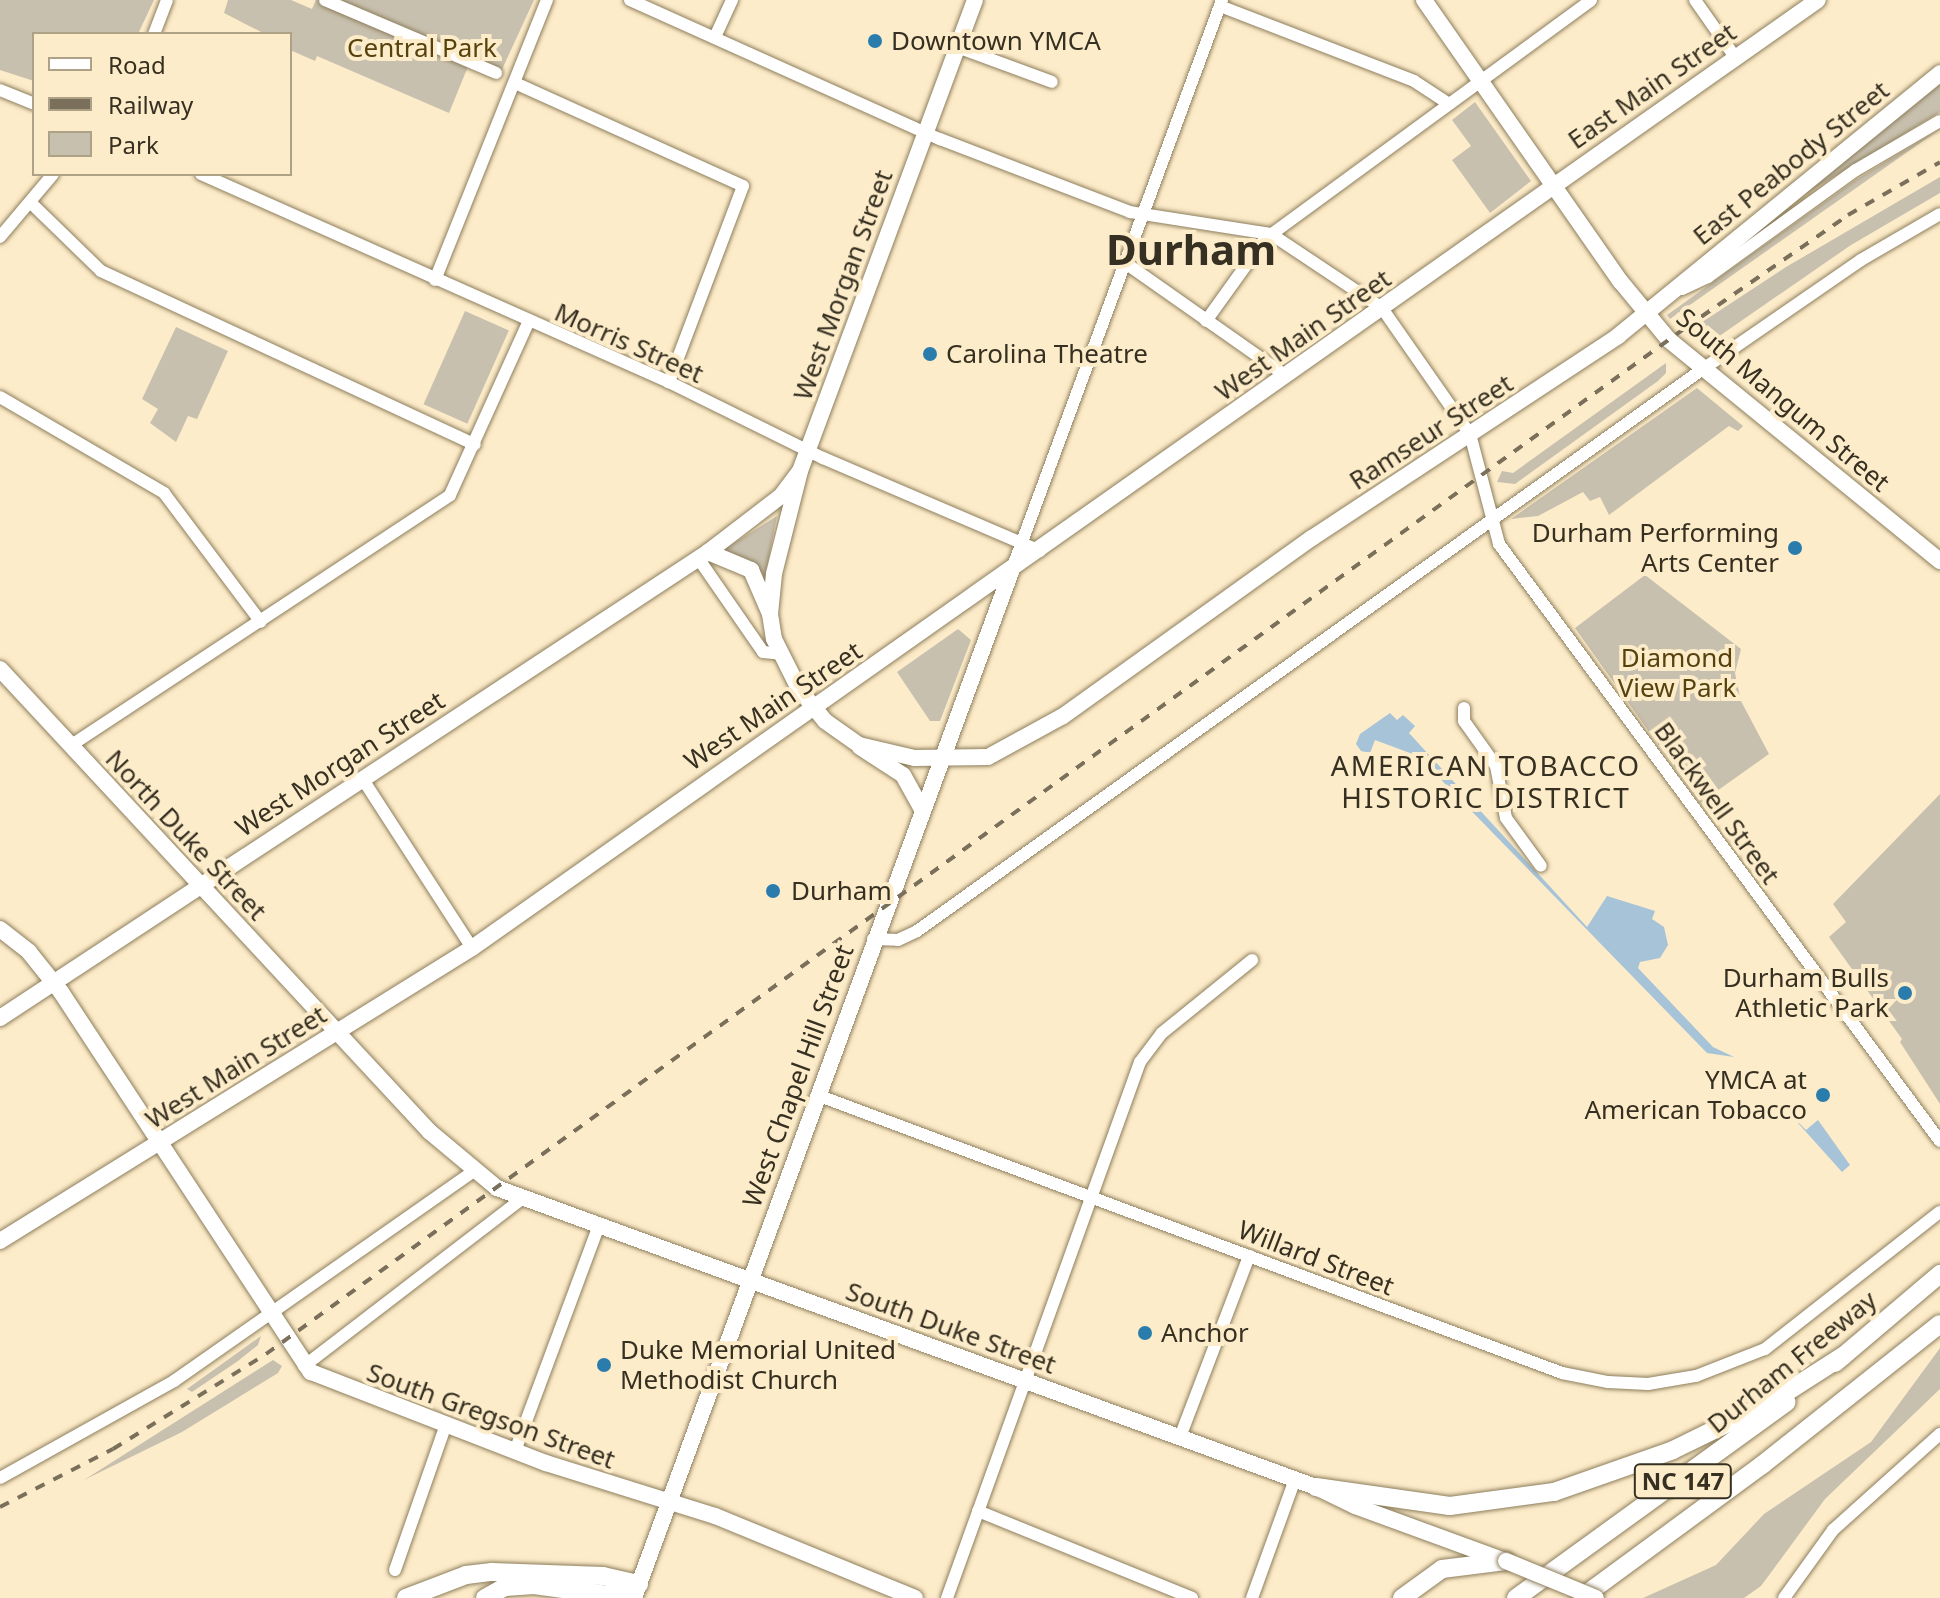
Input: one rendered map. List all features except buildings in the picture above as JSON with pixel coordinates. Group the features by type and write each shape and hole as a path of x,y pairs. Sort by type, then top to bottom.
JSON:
{"highway":[{"name":"Durham Freeway","path":"1516,1598 1738,1441 1940,1274"},
{"name":"NC 147","path":"1581,1598 1626,1568 1937,1326"},
{"path":"1316,1487 1450,1506 1554,1492 1673,1450 1771,1402 1843,1356"},
{"path":"1402,1598 1442,1569 1506,1561"},
{"path":"1589,1598 1626,1568"},
{"path":"406,1598 466,1575 492,1572 603,1576 634,1593"},
{"path":"485,1598 505,1587 534,1585 634,1593"}],"main road":[{"name":"West Morgan Street","path":"0,1018 703,555 772,504 800,471 975,0"},
{"name":"South Mangum Street","path":"1424,0 1646,314 1703,369 1940,561"},
{"name":"East Main Street","path":"1554,184 1818,0"},
{"name":"East Peabody Street","path":"1676,292 1940,73"},
{"name":"West Main Street","path":"0,1241 472,948 1011,572 1554,184"},
{"name":"Ramseur Street","path":"859,745 940,760 979,759 1019,743 1676,292"},
{"path":"770,614 774,574 800,471"},
{"path":"703,555 751,570 770,614 781,654 813,708 903,775 921,807"},
{"name":"West Chapel Hill Street","path":"634,1593 921,807 1011,572"},
{"name":"North Duke Street","path":"0,669 338,1031"},
{"name":"South Gregson Street","path":"0,929 54,982 304,1366 325,1381 445,1427 743,1526 915,1598"},
{"name":"South Duke Street","path":"338,1031 473,1172 520,1200 1295,1479 1355,1506 1506,1561 1596,1598"}],"street":[{"path":"155,32 167,0"},
{"path":"325,0 496,73"},
{"path":"435,280 547,0"},
{"path":"630,0 925,132 1143,214 1271,234 1382,308 1470,434"},
{"path":"715,37 732,0"},
{"path":"1206,321 1271,234 1591,0"},
{"path":"1695,0 1735,57"},
{"path":"1011,572 1221,3 1414,81 1449,104"},
{"path":"957,47 1052,82"},
{"path":"515,83 743,186 669,382"},
{"path":"0,90 32,103"},
{"name":"Ramseur Street","path":"1676,292 1708,277 1856,170 1940,121"},
{"path":"0,237 51,176"},
{"name":"Morris Street","path":"205,176 669,382 807,450 1040,551"},
{"path":"30,202 101,271 475,445"},
{"path":"873,939 898,940 917,931 1703,369 1861,260 1940,214"},
{"path":"1124,262 1286,376"},
{"path":"70,746 450,495 529,321"},
{"path":"0,397 164,493 261,622"},
{"name":"Blackwell Street","path":"1470,434 1499,544 1940,1141"},
{"path":"703,555 763,652 781,654"},
{"path":"1464,708 1464,721 1496,766 1506,818 1541,866"},
{"path":"362,778 472,948"},
{"path":"947,1598 1089,1196 1149,1045 1252,960"},
{"name":"Willard Street","path":"817,1095 1562,1373 1608,1382 1648,1384 1721,1369 1765,1349 1940,1212"},
{"path":"0,1478 106,1423 473,1172"},
{"path":"304,1366 520,1200"},
{"path":"515,1451 598,1228"},
{"path":"1180,1437 1249,1256"},
{"path":"395,1570 445,1427"},
{"path":"1784,1598 1833,1530 1940,1434"},
{"path":"1252,1598 1295,1479"},
{"path":"978,1511 1192,1598"}],"green space":[{"path":"0,0 154,0 139,32 32,32 32,80 0,70"},
{"name":"Central Park","path":"228,0 291,0 312,9 316,0 534,0 499,76 469,64 449,113 317,56 315,61 292,51 292,32 261,32 224,13"},
{"path":"1940,83 1940,112 1804,195 1804,194"},
{"path":"1475,102 1531,181 1490,213 1452,160 1471,146 1452,120"},
{"path":"1940,129 1670,319 1667,315 1854,181"},
{"path":"1940,177 1940,193 1851,245 1705,346 1687,332 1786,267"},
{"path":"465,311 509,331 467,424 424,404"},
{"path":"176,327 228,351 197,419 188,416 176,442 150,423 158,409 142,399"},
{"path":"1666,363 1666,373 1658,381 1515,484 1497,482 1502,471 1513,473"},
{"path":"1697,388 1743,426 1738,431 1729,426 1609,515 1600,497 1590,501 1583,492 1538,516 1511,519"},
{"path":"777,516 765,577 744,558 723,550"},
{"name":"Diamond View Park","path":"1645,575 1741,649 1735,673 1741,701 1769,754 1700,803 1575,628"},
{"path":"958,629 971,640 940,721 930,721 897,672"},
{"name":"Durham Bulls Athletic Park","path":"1940,794 1940,1104 1900,1042 1902,1039 1829,937 1846,922 1833,904"},
{"path":"261,1336 258,1345 238,1361 192,1392 187,1389"},
{"path":"1940,1348 1940,1389 1825,1499 1761,1586 1744,1598 1643,1598 1716,1565 1764,1514 1871,1442"},
{"path":"273,1360 282,1366 278,1373 182,1432 84,1480"}],"water":[{"path":"1390,713 1397,720 1403,715 1415,726 1409,733 1587,927 1607,896 1655,911 1652,919 1664,927 1668,945 1660,958 1640,962 1638,968 1713,1047 1734,1057 1707,1053 1418,756 1375,740 1370,753 1361,751 1356,744 1360,734"},
{"path":"1789,1113 1806,1130 1818,1120 1850,1165 1842,1172"}],"railway":[{"path":"0,1507 113,1449 266,1354 1685,328 1848,215 1940,162"}],"place":[{"name":"Downtown YMCA","path":"875,41"},
{"name":"Carolina Theatre","path":"930,354"},
{"name":"Durham Performing Arts Center","path":"1795,548"},
{"name":"Durham","path":"773,891"},
{"name":"Durham Bulls Athletic Park","path":"1905,993"},
{"name":"YMCA at American Tobacco","path":"1823,1095"},
{"name":"Anchor","path":"1145,1333"},
{"name":"Duke Memorial United Methodist Church","path":"604,1365"}],"district":[{"name":"Durham","path":"1191,249"},
{"name":"AMERICAN TOBACCO HISTORIC DISTRICT","path":"1486,781"}]}
